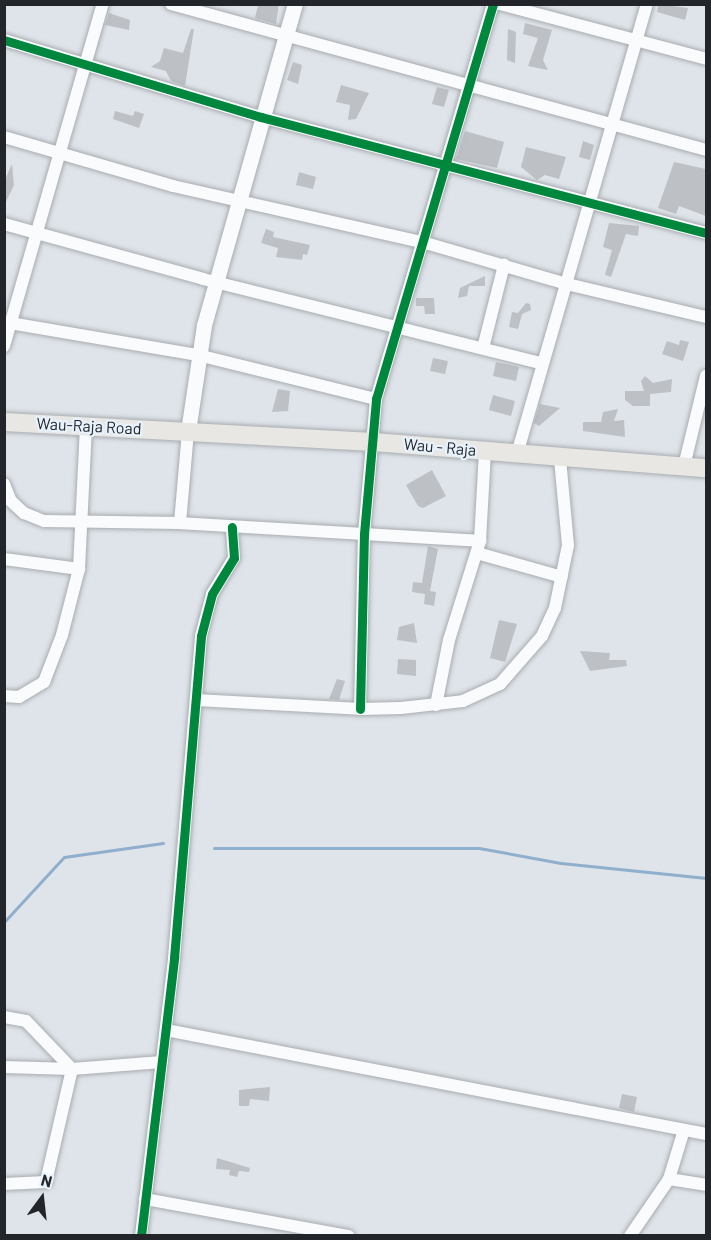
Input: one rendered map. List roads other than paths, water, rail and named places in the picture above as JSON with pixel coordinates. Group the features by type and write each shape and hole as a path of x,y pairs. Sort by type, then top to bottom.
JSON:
{"main road":[{"name":"Wau-Raja Road","path":"4,422 181,431"},
{"name":"Wau - Raja","path":"181,431 373,442 560,459 706,468"}],"street":[{"path":"4,346 7,323 38,234 103,4"},
{"path":"171,4 611,127 706,150"},
{"path":"180,523 181,431 237,200 295,4"},
{"path":"360,709 364,534 376,399 396,324 446,166 493,4"},
{"path":"500,4 706,59"},
{"path":"517,454 541,363 567,284 647,4"},
{"path":"4,40 261,117 706,233"},
{"path":"4,137 60,156 237,200 422,242 567,284 706,317"},
{"path":"4,224 217,281 396,324 541,363"},
{"path":"483,348 504,265"},
{"path":"7,323 198,355 376,399"},
{"path":"684,466 706,376"},
{"path":"4,696 19,697 44,682 80,569 86,427"},
{"path":"436,705 449,640 478,547 485,495 484,451"},
{"path":"196,700 360,709 436,705 483,695 500,684 542,636 555,608 568,545 560,459"},
{"path":"4,484 11,501 24,513 44,521 180,523 364,534 478,547 562,577"},
{"path":"141,1236 166,1029 201,636 212,594 234,558 232,527"},
{"path":"4,559 80,569"},
{"path":"4,1017 26,1021 72,1069"},
{"path":"166,1029 706,1134"},
{"path":"4,1067 72,1069 162,1062"},
{"path":"4,1184 46,1182 72,1069"},
{"path":"630,1236 669,1179 684,1130"},
{"path":"669,1179 706,1185"},
{"path":"145,1199 348,1236"}],"waterway":[{"path":"4,922 64,857 163,843"},
{"path":"214,848 479,848 561,863 706,878"}]}
